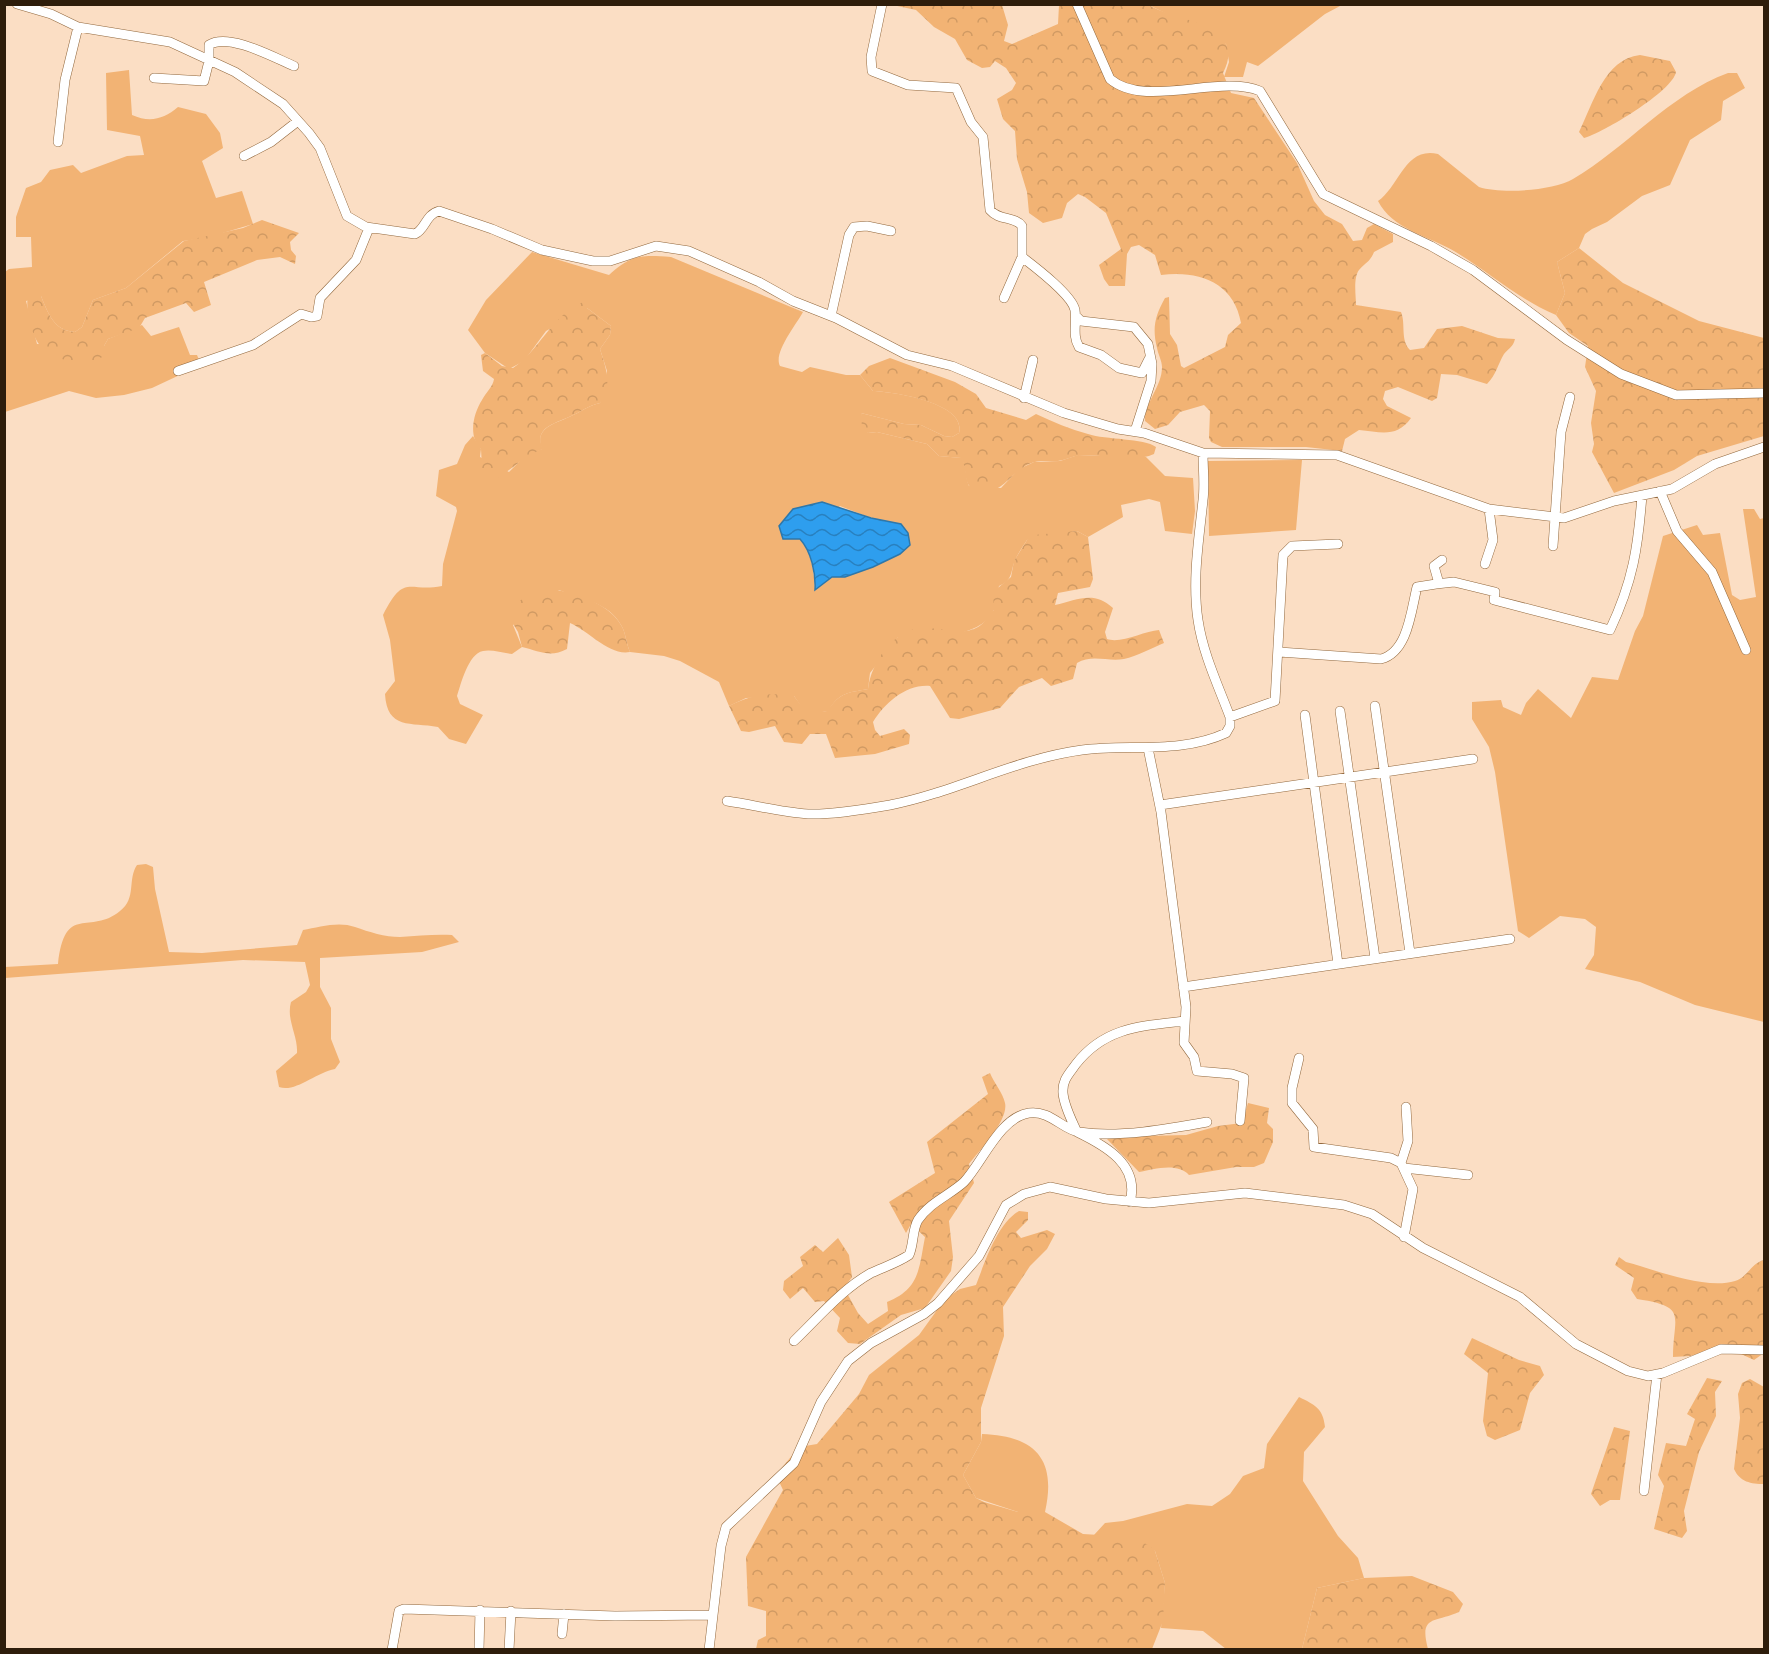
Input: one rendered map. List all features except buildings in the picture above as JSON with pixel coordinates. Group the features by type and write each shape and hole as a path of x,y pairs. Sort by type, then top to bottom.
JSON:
{"street":[{"path":"17,4 51,14 78,27 170,42 209,62 235,72 261,87 283,104 320,148 344,212 353,221 369,228 415,234 421,230 428,216 439,211 492,229 542,250 593,261 610,261 656,246 689,251 759,282 793,301 831,316 907,355 952,366 1024,398 1107,426 1135,431 1203,453 1337,455 1489,509 1555,518 1576,515 1614,501 1672,489 1715,464 1764,447"},
{"path":"882,4 871,57 873,71 908,85 956,88 971,122 983,137 987,204 998,218 1020,222 1022,257 1004,298"},
{"path":"1077,4 1110,79 1119,87 1166,92 1231,86 1251,87 1260,91 1323,194 1431,246 1473,270 1567,340 1621,375 1667,394 1764,393"},
{"path":"58,142 65,81 78,27"},
{"path":"154,78 202,82 209,62 211,43 243,44 294,66"},
{"path":"244,156 272,142 298,121"},
{"path":"831,316 849,235 854,227 867,226 891,231"},
{"path":"178,370 253,345 301,314 317,316 320,298 356,260 369,228"},
{"path":"1022,257 1070,298 1076,316 1075,334 1079,347 1101,356 1119,368 1140,374 1145,370 1149,359 1148,344 1137,329 1081,321 1076,316"},
{"path":"1135,431 1150,381 1152,363 1149,359"},
{"path":"1024,398 1033,360"},
{"path":"1553,546 1562,426 1570,397"},
{"path":"727,801 810,814 880,806 970,783 1030,760 1082,750 1148,748 1220,736 1230,726 1230,717 1204,646 1198,619 1196,587 1198,536 1204,498 1203,453"},
{"path":"1660,491 1677,531 1712,572 1746,650"},
{"path":"1279,652 1388,658 1399,650 1417,587 1454,582 1495,592 1494,600 1610,630 1632,577 1639,543 1642,495"},
{"path":"1485,564 1493,540 1489,509"},
{"path":"1230,717 1275,701 1283,555 1292,546 1338,544"},
{"path":"1436,584 1438,580 1434,566 1442,560"},
{"path":"1375,706 1410,953"},
{"path":"1340,711 1375,958"},
{"path":"1305,715 1338,964"},
{"path":"1148,748 1160,805 1183,987 1184,1043 1194,1057 1196,1070 1232,1074 1244,1078 1240,1121"},
{"path":"1160,805 1473,759"},
{"path":"1183,987 1510,939"},
{"path":"1077,1132 1063,1095 1064,1079 1098,1041 1111,1034 1146,1025 1185,1022"},
{"path":"1299,1058 1292,1088 1292,1103 1314,1129 1314,1147 1391,1158 1402,1165 1468,1175"},
{"path":"1404,1237 1413,1189 1402,1165 1408,1141 1406,1107"},
{"path":"794,1341 844,1293 873,1272 894,1265 909,1255 917,1221 938,1199 963,1183 996,1137 1013,1119 1028,1113 1039,1113 1060,1121 1104,1145 1122,1161 1131,1176 1133,1189 1130,1202"},
{"path":"1077,1132 1163,1130 1207,1122"},
{"path":"709,1650 721,1546 726,1527 794,1463 821,1402 848,1361 871,1342 924,1314 938,1303 979,1256 1006,1205 1024,1194 1050,1187 1130,1202 1149,1203 1245,1193 1344,1205 1372,1214 1404,1237 1520,1298 1576,1344 1599,1358 1628,1371 1648,1376 1721,1349 1764,1350"},
{"path":"1644,1491 1657,1374"},
{"path":"392,1650 399,1611 480,1610 564,1614 712,1615"},
{"path":"479,1650 480,1610"},
{"path":"509,1650 511,1611"},
{"path":"562,1634 564,1614"}],"green space":[{"path":"888,4 1002,5 1008,25 1004,41 1012,44 1058,24 1059,5 1149,5 1205,26 1226,44 1228,56 1223,73 1231,93 1254,98 1297,163 1314,201 1325,215 1342,224 1353,241 1362,240 1367,228 1374,224 1393,234 1393,242 1374,252 1357,273 1356,305 1401,312 1405,342 1410,350 1424,348 1437,329 1462,326 1498,338 1515,339 1513,344 1504,354 1487,384 1457,375 1441,374 1437,398 1432,401 1398,387 1385,391 1383,399 1387,406 1411,418 1400,429 1394,431 1359,430 1345,439 1342,451 1306,447 1222,447 1211,442 1209,438 1210,411 1204,405 1180,412 1168,425 1155,429 1145,421 1145,414 1161,374 1162,365 1155,341 1155,328 1157,316 1165,298 1169,297 1170,334 1177,345 1181,366 1184,368 1225,347 1228,335 1241,323 1231,298 1222,288 1201,277 1161,275 1155,255 1139,245 1131,247 1127,254 1125,286 1109,286 1099,265 1121,249 1106,213 1078,194 1067,203 1062,218 1043,223 1029,213 1027,192 1017,159 1015,131 1003,119 997,99 1012,90 1016,83 1006,68 995,61 990,67 982,68 967,60 955,39 934,27 916,10"},
{"path":"1149,5 1342,5 1325,14 1258,66 1247,62 1243,77 1224,77 1229,62 1226,44"},
{"path":"1640,55 1670,61 1676,72 1672,80 1651,100 1636,110 1584,138 1579,132 1601,84 1617,65 1628,58"},
{"path":"129,70 132,115 145,119 156,119 178,107 206,114 220,133 223,148 202,161 216,198 242,191 253,224 206,238 183,241 126,288 93,300 82,327 75,332 57,325 49,315 41,296 26,301 37,344 104,346 108,339 142,325 151,336 179,327 190,355 197,355 201,365 152,388 124,395 96,398 69,391 5,412 5,272 9,269 32,267 31,237 16,237 16,217 26,188 41,182 50,170 73,165 81,173 127,156 144,155 140,136 107,130 106,73"},
{"path":"1728,73 1737,73 1745,88 1723,101 1721,120 1690,140 1670,185 1642,196 1607,222 1592,229 1585,234 1579,248 1557,262 1565,293 1556,315 1516,293 1454,251 1401,225 1384,211 1378,201 1392,187 1410,162 1427,153 1438,154 1479,187 1527,190 1564,183 1592,166 1687,94"},
{"path":"262,220 299,233 290,242 291,250 296,256 295,264 280,257 257,260 204,282 211,305 194,312 186,303 145,318 139,328 108,339 104,346 105,354 92,362 58,358 45,351 36,339 28,310 30,290 41,296 49,315 57,325 75,332 82,327 93,300 126,288 184,241 243,228"},
{"path":"1579,248 1623,283 1699,321 1764,338 1764,436 1697,456 1674,470 1614,493 1592,452 1594,444 1591,423 1596,391 1585,367 1588,346 1569,333 1556,315 1565,293 1557,262"},
{"path":"532,252 609,275 624,263 638,257 671,257 803,312 782,347 780,366 802,372 810,367 846,375 860,375 873,391 927,401 952,414 959,423 959,433 952,437 944,436 921,425 904,424 861,413 868,433 877,432 927,444 939,456 962,458 969,486 1001,488 1019,469 1034,462 1060,461 1078,455 1146,457 1165,476 1193,478 1195,511 1192,534 1165,531 1160,502 1149,499 1121,505 1123,517 1088,537 1077,531 1027,540 1016,558 1009,578 999,586 994,610 987,620 965,632 937,636 898,637 870,673 868,689 845,694 836,700 828,711 811,714 803,709 794,696 746,698 729,706 719,682 680,661 664,656 630,652 623,628 616,617 593,602 559,590 513,625 522,647 512,654 483,651 469,663 457,696 460,704 483,715 466,744 449,739 438,727 410,724 396,719 390,714 385,694 395,681 390,640 383,615 390,602 402,589 442,586 443,564 457,511 456,507 436,496 439,470 457,464 465,445 473,436 481,449 480,457 509,472 527,454 542,449 540,442 543,431 600,403 607,371 600,349 610,335 611,326 587,308 546,331 524,361 509,369 485,353 468,330 486,300","holes":["840,506 871,518 901,524 900,554 845,577 832,577 815,589 810,556 800,539"]},
{"path":"583,302 587,308 611,326 610,335 600,349 607,377 604,397 600,403 543,431 541,442 543,449 529,455 494,480 482,468 481,449 473,432 476,412 494,379 483,371 481,355 485,353 502,366 513,368 531,352 562,316"},
{"path":"890,358 955,382 976,394 986,408 1026,420 1036,414 1088,434 1143,442 1156,447 1154,454 1138,458 1080,455 1058,461 1038,461 1019,470 993,491 975,490 968,484 961,458 939,456 927,444 877,432 868,433 862,428 861,413 904,424 921,425 944,436 952,437 959,433 958,423 952,414 941,407 912,397 873,391 860,375 869,366"},
{"path":"1302,460 1296,530 1209,536 1208,461"},
{"path":"1743,509 1754,509 1760,519 1764,518 1764,1022 1695,1005 1640,982 1585,969 1594,955 1596,927 1585,919 1560,916 1529,938 1518,931 1495,772 1489,747 1472,719 1472,702 1501,700 1503,707 1521,715 1526,703 1538,689 1571,718 1592,677 1618,680 1635,631 1643,616 1663,536 1697,525 1703,535 1720,533 1732,595 1740,600 1756,597"},
{"path":"1077,531 1088,537 1093,579 1090,587 1058,593 1055,605 1085,598 1099,599 1113,608 1105,632 1107,639 1126,639 1159,630 1164,643 1124,659 1083,660 1077,663 1073,679 1051,686 1042,678 1019,687 1000,708 959,719 950,718 930,686 913,688 897,696 873,722 880,736 904,729 910,735 909,744 875,754 835,758 826,734 810,734 802,744 784,742 775,726 749,732 741,731 729,706 738,702 768,694 794,696 808,710 827,711 844,694 868,689 874,669 885,649 902,634 923,628 964,631 978,627 994,610 993,592 1011,577 1014,561 1027,540 1034,535"},
{"path":"550,589 590,600 608,611 623,628 630,652 607,647 570,623 567,649 561,652 539,652 522,647 518,632 509,617 512,610 525,597"},
{"path":"146,864 153,867 155,889 169,952 202,953 297,945 303,930 336,925 349,925 394,937 452,935 459,942 422,952 320,958 320,987 331,1008 331,1039 340,1062 335,1069 298,1085 279,1087 276,1071 297,1053 290,1009 291,1002 306,992 310,985 305,962 243,960 5,978 5,967 58,964 61,945 66,933 80,924 109,918 120,911 130,895 137,865"},
{"path":"990,1073 1004,1099 1005,1110 992,1135 969,1164 974,1183 949,1221 953,1257 951,1271 925,1308 901,1315 860,1344 848,1343 837,1331 840,1318 824,1301 815,1302 803,1288 790,1299 783,1290 784,1281 803,1266 800,1257 815,1245 823,1252 838,1238 849,1255 852,1277 844,1288 858,1313 868,1324 888,1311 887,1302 906,1291 916,1276 925,1237 911,1224 906,1233 889,1202 935,1173 927,1142 988,1094 982,1077"},
{"path":"1248,1103 1269,1108 1267,1123 1273,1129 1273,1142 1264,1163 1254,1167 1236,1167 1189,1175 1172,1168 1139,1172 1105,1137 1186,1135 1218,1126 1242,1123"},
{"path":"1019,1211 1028,1212 1028,1220 1016,1232 1021,1238 1047,1230 1055,1234 1047,1249 1030,1266 1003,1307 1004,1336 981,1408 981,1442 963,1475 976,1498 984,1502 1018,1512 1045,1512 1083,1534 1133,1537 1155,1551 1165,1583 1163,1621 1152,1649 756,1649 758,1640 766,1636 766,1611 748,1606 746,1557 783,1490 776,1475 799,1447 817,1444 859,1394 869,1375 919,1335 945,1299 960,1289 976,1285 998,1234 1011,1217"},
{"path":"1619,1257 1626,1262 1666,1274 1710,1283 1735,1281 1764,1260 1764,1353 1754,1360 1726,1347 1690,1356 1673,1357 1674,1315 1665,1306 1637,1299 1631,1290 1634,1278 1615,1265"},
{"path":"1472,1338 1519,1360 1540,1366 1544,1375 1530,1393 1520,1430 1495,1440 1487,1436 1483,1421 1488,1373 1464,1354"},
{"path":"1707,1378 1722,1381 1715,1392 1716,1416 1699,1452 1684,1511 1687,1531 1682,1538 1654,1529 1664,1486 1658,1475 1666,1443 1686,1446 1695,1419 1687,1414"},
{"path":"1750,1379 1764,1387 1764,1484 1746,1481 1739,1477 1734,1469 1740,1418 1738,1394 1742,1383"},
{"path":"1299,1397 1310,1402 1320,1411 1325,1427 1304,1452 1303,1481 1338,1536 1358,1558 1364,1578 1317,1588 1302,1649 1226,1649 1203,1631 1161,1628 1165,1583 1155,1551 1094,1535 1105,1523 1123,1521 1187,1504 1212,1506 1230,1494 1243,1476 1264,1468 1267,1444"},
{"path":"1614,1427 1630,1431 1620,1500 1610,1500 1600,1506 1591,1494"},
{"path":"982,1434 1016,1440 1038,1454 1048,1478 1045,1512 1018,1512 976,1498 963,1475 981,1442"},
{"path":"1412,1576 1453,1592 1463,1604 1459,1612 1427,1625 1428,1649 1302,1649 1317,1588 1364,1578"}],"water":[{"path":"822,502 871,518 901,524 908,533 910,545 900,554 873,567 845,577 832,577 815,590 814,570 807,550 800,539 783,539 779,526 793,509"}]}
